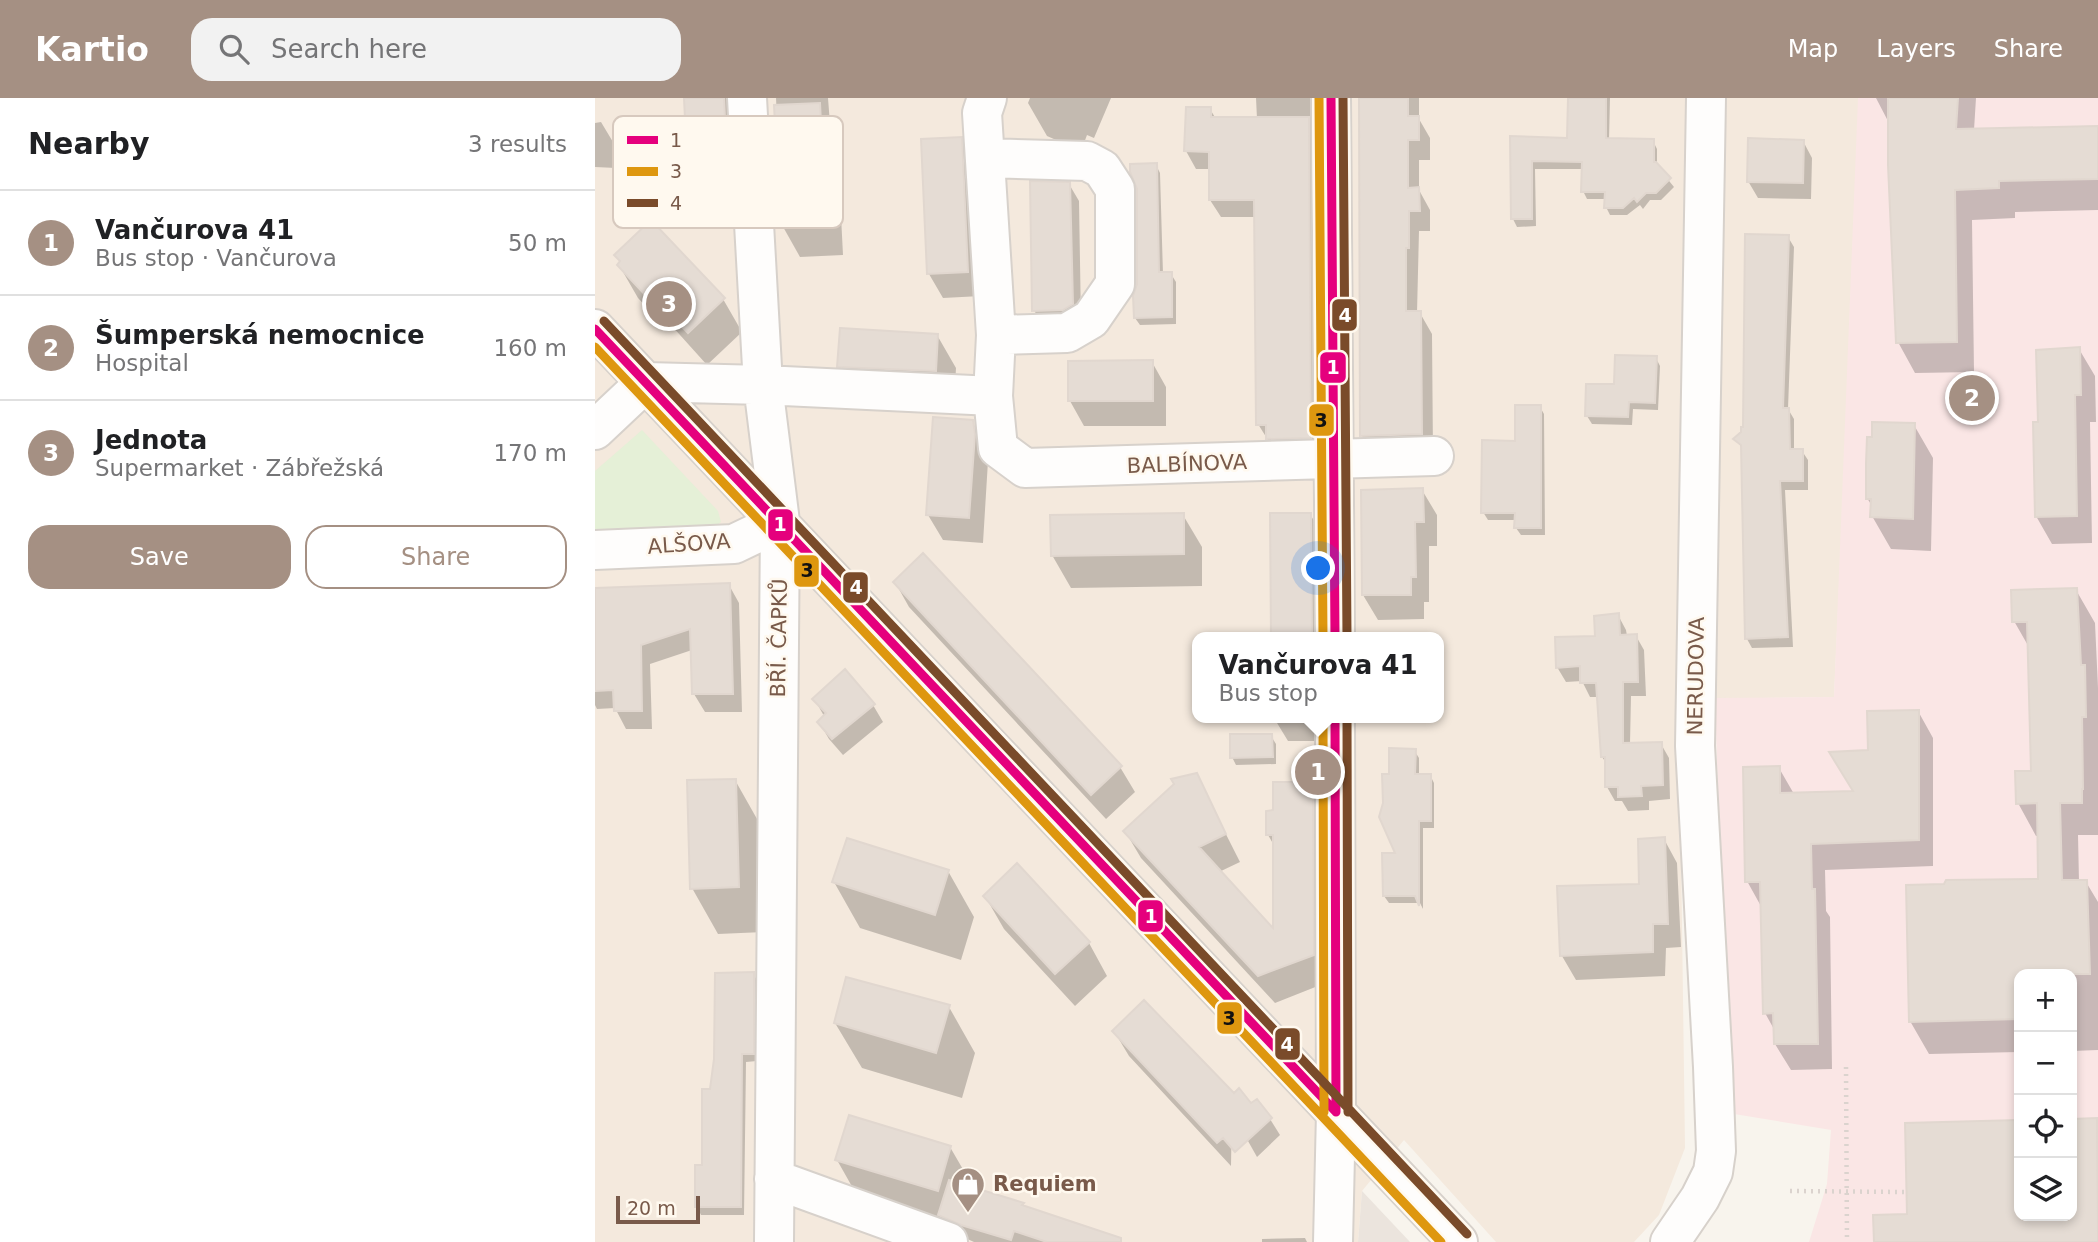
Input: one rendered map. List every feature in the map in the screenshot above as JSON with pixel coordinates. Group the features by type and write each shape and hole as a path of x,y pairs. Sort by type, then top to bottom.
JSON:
{"street":[{"name":"BŘÍ. ČAPKŮ","path":"747,98 748,116"},
{"name":"BALBÍNOVA","path":"987,98 982,113 996,335 993,396 998,448 1025,468 1434,456"},
{"path":"1331,98 1335,632"},
{"name":"NERUDOVA","path":"1670,1242 1700,1198 1713,1172 1716,1152 1695,746 1706,98"},
{"path":"985,159 1087,161 1103,169 1115,189 1115,284 1091,319 1067,333 996,335"},
{"name":"BŘÍ. ČAPKŮ","path":"754,228 763,385 780,522 774,1242"},
{"path":"595,328 1458,1242"},
{"path":"595,430 646,382 993,396"},
{"name":"ALŠOVA","path":"595,550 734,544 780,522"},
{"path":"1332,1242 1336,1112 1335,723"},
{"path":"774,1179 948,1242"}],"path":[{"path":"1846,1067 1847,1242"},
{"path":"1790,1191 1904,1192"}],"shaded area":[{"path":"595,98 1861,98 1834,697 1679,699 1685,1148 1659,1215 1634,1242 1496,1242 1404,1140 1362,1191 1358,1242 595,1242"},
{"path":"1858,98 2098,98 2098,1242 1809,1242 1827,1184 1831,1130 1728,1113 1715,698 1834,697"},
{"path":"1362,1191 1410,1242 1358,1242"}],"green space":[{"path":"642,430 718,511 721,522 703,536 595,542 595,471"}],"building":[{"path":"684,98 724,98 725,116 685,116"},
{"path":"1359,98 1408,98 1408,116 1419,116 1419,140 1408,140 1408,188 1419,187 1420,211 1409,211 1406,311 1421,311 1422,434 1360,436"},
{"path":"1568,98 1606,98 1606,138 1654,139 1654,162 1671,178 1656,193 1646,193 1637,202 1634,198 1623,208 1604,208 1605,192 1581,192 1582,162 1532,161 1532,219 1511,219 1510,136 1567,138"},
{"path":"1888,98 1958,98 1956,129 2098,126 2098,179 1999,181 1999,188 1955,190 1957,342 1896,343 1888,165"},
{"path":"820,103 821,116 775,116 774,105"},
{"path":"1186,107 1211,107 1211,117 1309,117 1311,438 1266,439 1266,425 1256,425 1254,200 1209,200 1209,152 1184,151"},
{"path":"962,137 968,272 927,274 921,139"},
{"path":"1748,138 1804,140 1803,183 1747,182"},
{"path":"1157,163 1159,272 1172,272 1172,317 1134,318 1133,296 1137,284 1137,189 1130,172 1130,164"},
{"path":"1030,181 1070,182 1073,304 1063,310 1032,311"},
{"path":"643,228 659,228 725,298 688,333 651,294 647,297 617,265 620,261 614,255"},
{"path":"1745,234 1789,235 1783,408 1789,408 1790,449 1803,449 1803,481 1780,481 1788,637 1745,639 1741,445 1733,439 1743,427"},
{"path":"840,328 938,334 936,371 837,367"},
{"path":"2080,347 2081,395 2075,395 2077,516 2035,517 2033,422 2038,422 2036,350"},
{"path":"1615,355 1657,356 1655,403 1629,402 1628,417 1585,416 1586,384 1614,384"},
{"path":"1153,360 1153,401 1068,401 1068,361"},
{"path":"1515,405 1541,405 1541,528 1514,528 1515,513 1481,513 1482,440 1515,441"},
{"path":"933,417 973,420 975,434 969,518 926,515"},
{"path":"1872,422 1915,423 1913,519 1870,517 1871,499 1866,499 1866,464 1867,437 1872,437"},
{"path":"1423,488 1424,522 1415,522 1416,577 1411,577 1411,595 1362,595 1361,490"},
{"path":"1184,513 1184,554 1051,556 1050,515"},
{"path":"1270,513 1311,513 1312,632 1271,632"},
{"path":"923,553 1122,766 1091,795 893,582"},
{"path":"730,583 733,694 692,694 690,629 641,645 642,711 614,711 613,690 595,691 595,588"},
{"path":"2077,588 2081,665 2085,665 2086,717 2082,717 2083,789 2082,803 2060,803 2062,880 2087,880 2090,974 2077,974 2077,969 2014,969 2014,1019 1909,1022 1906,885 1944,884 1946,880 2038,879 2037,803 2016,804 2015,771 2031,771 2027,622 2012,622 2011,590"},
{"path":"1619,613 1620,635 1637,634 1638,682 1623,682 1623,743 1662,742 1663,785 1641,786 1642,796 1618,797 1618,787 1605,787 1605,757 1601,757 1596,683 1580,683 1580,666 1556,668 1555,637 1595,636 1594,616"},
{"path":"845,669 875,704 832,739 817,722 826,713 812,699"},
{"path":"1919,710 1919,840 1811,844 1812,889 1815,889 1818,1044 1774,1044 1773,1013 1763,1014 1760,882 1745,882 1743,767 1780,766 1780,793 1853,791 1829,752 1868,750 1867,711"},
{"path":"1230,734 1272,734 1273,757 1230,758"},
{"path":"1389,748 1416,749 1415,774 1431,774 1431,821 1419,821 1419,906 1415,896 1383,896 1382,853 1395,853 1379,817 1383,803 1382,774 1389,774"},
{"path":"1197,773 1226,834 1199,847 1273,928 1273,835 1266,835 1266,811 1273,810 1273,782 1313,782 1314,955 1258,976 1123,831 1174,784 1171,779"},
{"path":"736,779 739,887 690,889 687,780"},
{"path":"1665,837 1668,924 1653,924 1653,952 1560,956 1557,886 1639,884 1638,839"},
{"path":"847,838 949,870 935,915 832,882"},
{"path":"1017,863 1090,942 1055,974 983,896"},
{"path":"754,972 754,1054 742,1054 741,1207 695,1207 695,1165 702,1165 702,1089 710,1089 714,1059 715,973"},
{"path":"846,977 950,1005 936,1053 834,1023"},
{"path":"1144,1000 1234,1093 1239,1088 1251,1103 1257,1099 1272,1118 1235,1152 1223,1138 1217,1143 1112,1031"},
{"path":"849,1115 951,1146 938,1191 835,1160"},
{"path":"2097,1118 2098,1242 1874,1242 1873,1215 1907,1214 1905,1123 2014,1120 2014,1221 2077,1221 2077,1119"},
{"path":"949,1180 1024,1203 1022,1205 1121,1238 1121,1242 1047,1242 1014,1231 1011,1240 961,1225 938,1215"}],"transit line":[{"name":"3","path":"1319,98 1323,632"},
{"name":"1","path":"1331,98 1335,632"},
{"name":"4","path":"1343,98 1347,632"},
{"name":"4","path":"604,321 1467,1234"},
{"name":"1","path":"595,329 1336,1112"},
{"name":"3","path":"595,347 1441,1242"},
{"name":"3","path":"1323,723 1324,1112"},
{"name":"1","path":"1335,723 1336,1112"},
{"name":"4","path":"1347,723 1348,1112"}],"place":[{"name":"Jednota","path":"669,304"},
{"name":"Šumperská nemocnice","path":"1972,398"},
{"name":"Vančurova 41","path":"1318,772"},
{"name":"Requiem","path":"968,1214"}]}
